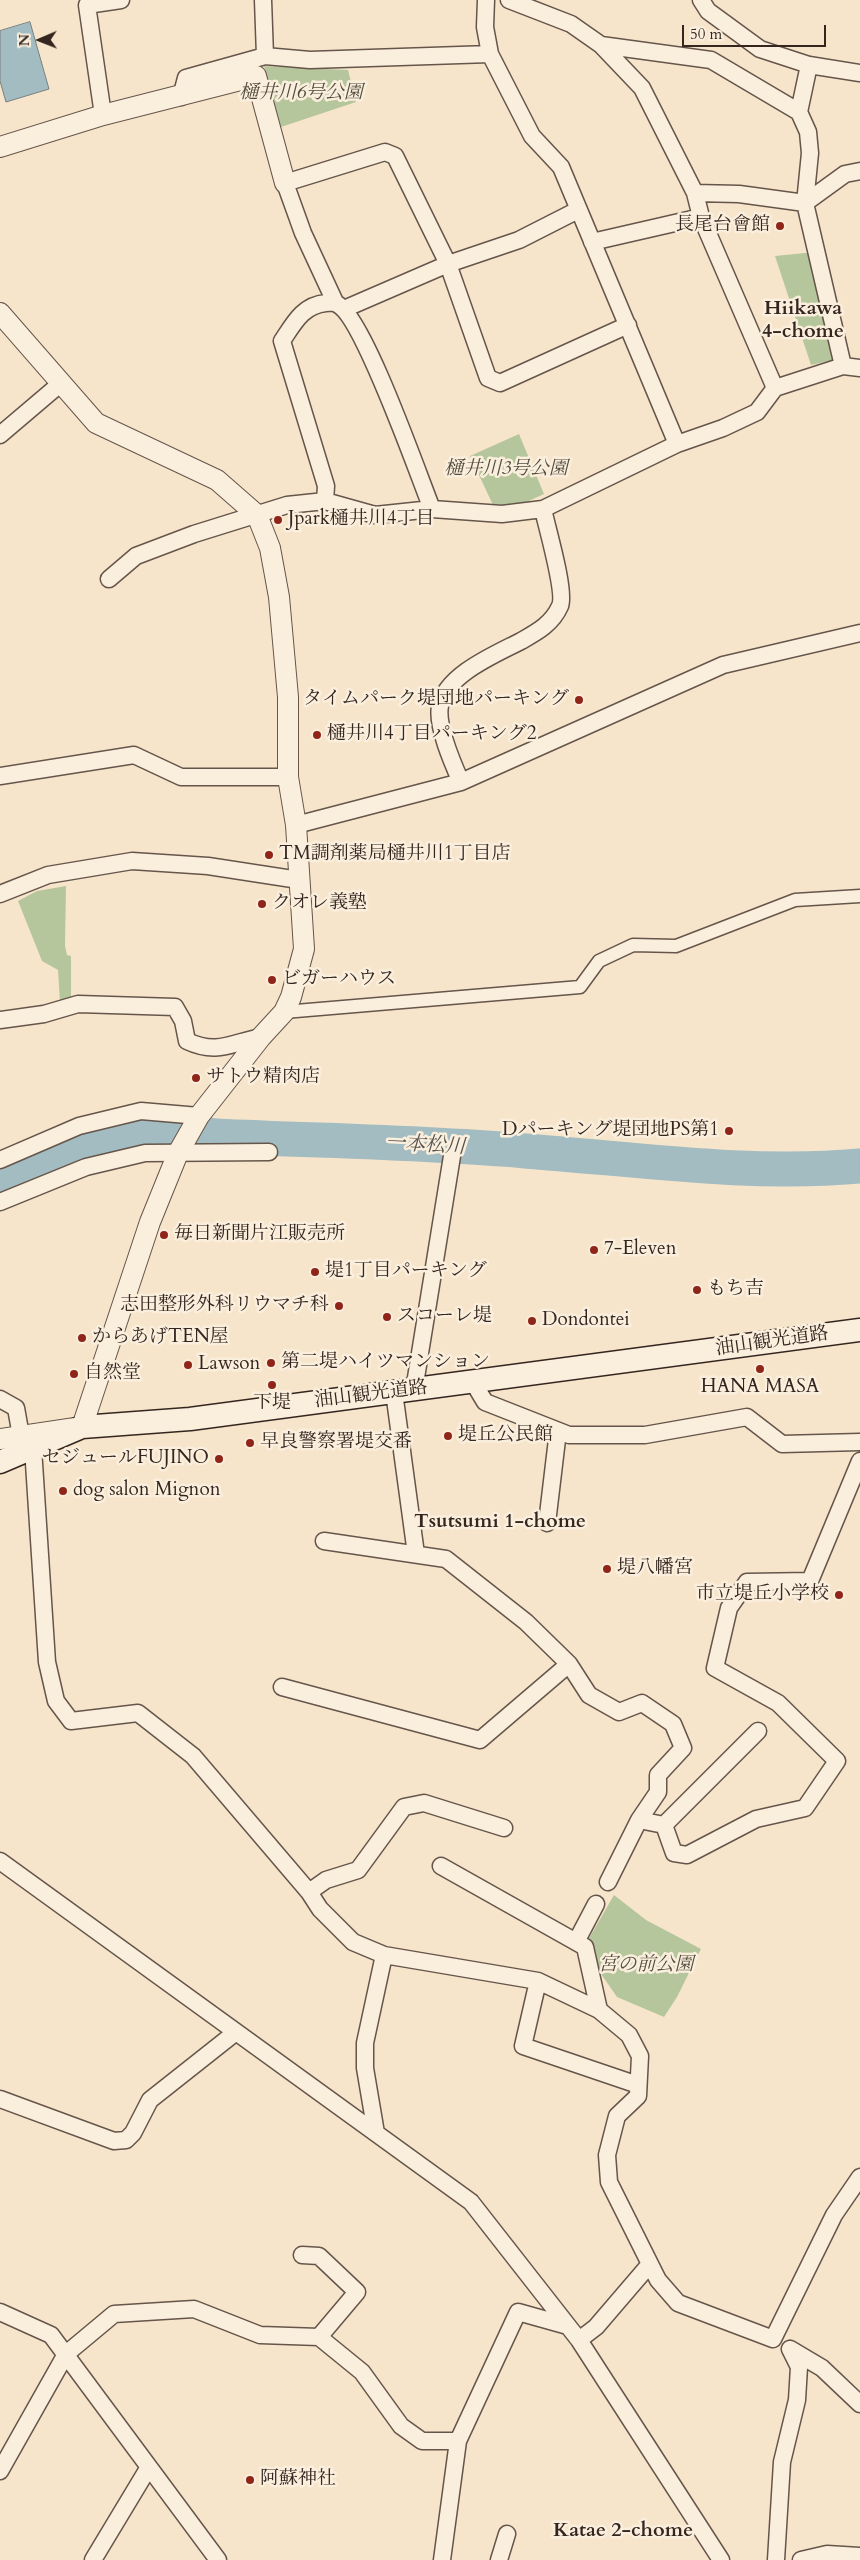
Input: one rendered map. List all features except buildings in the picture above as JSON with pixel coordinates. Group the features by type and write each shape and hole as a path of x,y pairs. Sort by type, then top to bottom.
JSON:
{"main road":[{"name":"油山観光道路","path":"0,1462 27,1442 82,1427 190,1419 860,1330"}],"street":[{"path":"103,115 87,4 121,0"},
{"path":"263,0 265,56"},
{"path":"486,0 485,27 490,54 532,136 560,167 628,325 676,444"},
{"path":"509,0 572,24 601,45 642,88 694,194 701,217 775,388"},
{"path":"701,0 708,10 760,49 809,66 860,73"},
{"path":"601,45 711,60 799,112 808,132 810,154 805,203 843,366"},
{"path":"181,97 186,78 265,56 310,60 490,54"},
{"path":"799,112 809,66"},
{"path":"0,147 103,115 181,97 256,76 285,183 303,233 340,306 366,344 432,509"},
{"path":"285,183 380,153 390,152 394,156 448,264 488,378 500,383 628,325"},
{"path":"694,194 739,194 805,203 845,174 860,171"},
{"path":"326,502 326,486 282,341 300,314 320,304 340,306 448,264 519,240 578,210"},
{"path":"592,242 701,217"},
{"path":"0,313 60,384 96,422 217,480 257,516 270,548 278,597 288,697 288,777 296,825 298,880 304,950 291,997 284,1012 261,1037 197,1120 180,1150 150,1222 82,1427"},
{"path":"108,578 136,556 194,534 257,516 286,505 326,502 375,514 432,509 502,514 542,510 676,444 723,428 757,412 775,388 843,366 860,368"},
{"path":"0,435 60,384"},
{"path":"461,782 449,755 444,734 440,706 446,693 453,682 480,662 542,630 561,605 561,587 542,510"},
{"path":"296,825 461,782 723,665 860,633"},
{"path":"0,776 134,755 181,777 288,777"},
{"path":"0,894 48,875 132,862 208,866 298,880"},
{"path":"284,1012 580,987 599,961 633,945 676,946 795,900 860,896"},
{"path":"0,1020 44,1014 78,1004 160,1006 175,1007 183,1021 187,1041 200,1047 213,1049 261,1037"},
{"path":"0,1157 78,1126 140,1111 197,1120"},
{"path":"0,1202 86,1167 145,1153 180,1150 269,1152"},
{"path":"416,1554 404,1391 452,1156"},
{"path":"473,1382 485,1402 569,1435 645,1435 747,1417 782,1444 860,1442"},
{"path":"0,1399 16,1408 27,1442 47,1662 56,1701 71,1721 138,1713 193,1756 309,1892 320,1909 353,1942 384,1955 538,1981 599,2010 629,2035 640,2056 638,2096 617,2116 607,2155 610,2182 658,2280 678,2303 773,2339 822,2368 860,2404"},
{"path":"547,1523 558,1431"},
{"path":"0,1439 27,1442"},
{"path":"664,1825 674,1853 688,1855 756,1818 805,1808 837,1761 778,1703 715,1668 730,1608 747,1582 810,1581 860,1461"},
{"path":"324,1541 446,1559 526,1622 569,1664 589,1695 619,1712 642,1703 673,1724 683,1748 658,1775 658,1792 639,1820 608,1882"},
{"path":"282,1687 480,1740 569,1664"},
{"path":"664,1825 758,1731"},
{"path":"309,1892 326,1880 358,1870 404,1807 424,1804 504,1828"},
{"path":"639,1820 664,1825"},
{"path":"0,1860 471,2202 579,2340 721,2560"},
{"path":"441,1866 585,1946 599,2010"},
{"path":"576,1942 596,1904"},
{"path":"376,2133 365,2068 364,2043 384,1955"},
{"path":"538,1981 523,2046 638,2085"},
{"path":"0,2099 114,2141 126,2140 132,2133 150,2100 236,2032"},
{"path":"773,2339 834,2215 860,2177"},
{"path":"302,2255 319,2256 357,2292 319,2337"},
{"path":"579,2340 596,2327 650,2264"},
{"path":"0,2471 66,2354 114,2314 194,2309 260,2335 319,2337 362,2372 401,2426 422,2441 458,2441"},
{"path":"0,2312 51,2336 218,2560"},
{"path":"442,2560 458,2441 518,2312 568,2326"},
{"path":"776,2560 782,2462 797,2400 799,2367 790,2349"},
{"path":"93,2560 149,2467"},
{"path":"499,2560 507,2534"},
{"path":"802,2560 827,2554 860,2556"}],"green space":[{"name":"樋井川6号公園","path":"264,66 348,70 356,102 281,127"},
{"path":"815,252 839,359 811,365 775,256"},
{"name":"樋井川3号公園","path":"519,434 544,494 520,505 493,505 470,456"},
{"path":"66,886 65,946 67,955 71,956 71,1001 60,1002 58,970 42,961 18,901 37,891"},
{"name":"宮の前公園","path":"614,1895 646,1920 701,1949 677,1997 664,2017 617,1997 597,1968 588,1940"}],"water":[{"path":"30,22 49,89 6,102 0,81 0,31"}],"waterway":[{"name":"一本松川","path":"0,1183 106,1136 174,1130 216,1136 448,1146 734,1168 818,1169 860,1166"}],"place":[{"name":"長尾台會館","path":"780,226"},
{"name":"Jpark樋井川4丁目","path":"278,520"},
{"name":"タイムパーク堤団地パーキング","path":"579,700"},
{"name":"樋井川4丁目パーキング2","path":"317,735"},
{"name":"TM調剤薬局樋井川1丁目店","path":"269,855"},
{"name":"クオレ義塾","path":"262,904"},
{"name":"ビガーハウス","path":"272,980"},
{"name":"サトウ精肉店","path":"196,1078"},
{"name":"Dパーキング堤団地PS第1","path":"729,1131"},
{"name":"毎日新聞片江販売所","path":"164,1235"},
{"name":"7-Eleven","path":"594,1250"},
{"name":"堤1丁目パーキング","path":"315,1272"},
{"name":"もち吉","path":"697,1290"},
{"name":"志田整形外科リウマチ科","path":"339,1306"},
{"name":"スコーレ堤","path":"387,1317"},
{"name":"Dondontei","path":"532,1321"},
{"name":"からあげTEN屋","path":"82,1338"},
{"name":"第二堤ハイツマンション","path":"271,1363"},
{"name":"Lawson","path":"188,1365"},
{"name":"HANA MASA","path":"760,1369"},
{"name":"自然堂","path":"74,1374"},
{"name":"下堤","path":"272,1385"},
{"name":"堤丘公民館","path":"448,1436"},
{"name":"早良警察署堤交番","path":"250,1443"},
{"name":"セジュールFUJINO","path":"219,1459"},
{"name":"dog salon Mignon","path":"63,1491"},
{"name":"堤八幡宮","path":"607,1569"},
{"name":"市立堤丘小学校","path":"839,1595"},
{"name":"阿蘇神社","path":"250,2480"}],"district":[{"name":"Hiikawa 4-chome","path":"803,320"},
{"name":"Tsutsumi 1-chome","path":"500,1522"},
{"name":"Katae 2-chome","path":"623,2531"}]}
